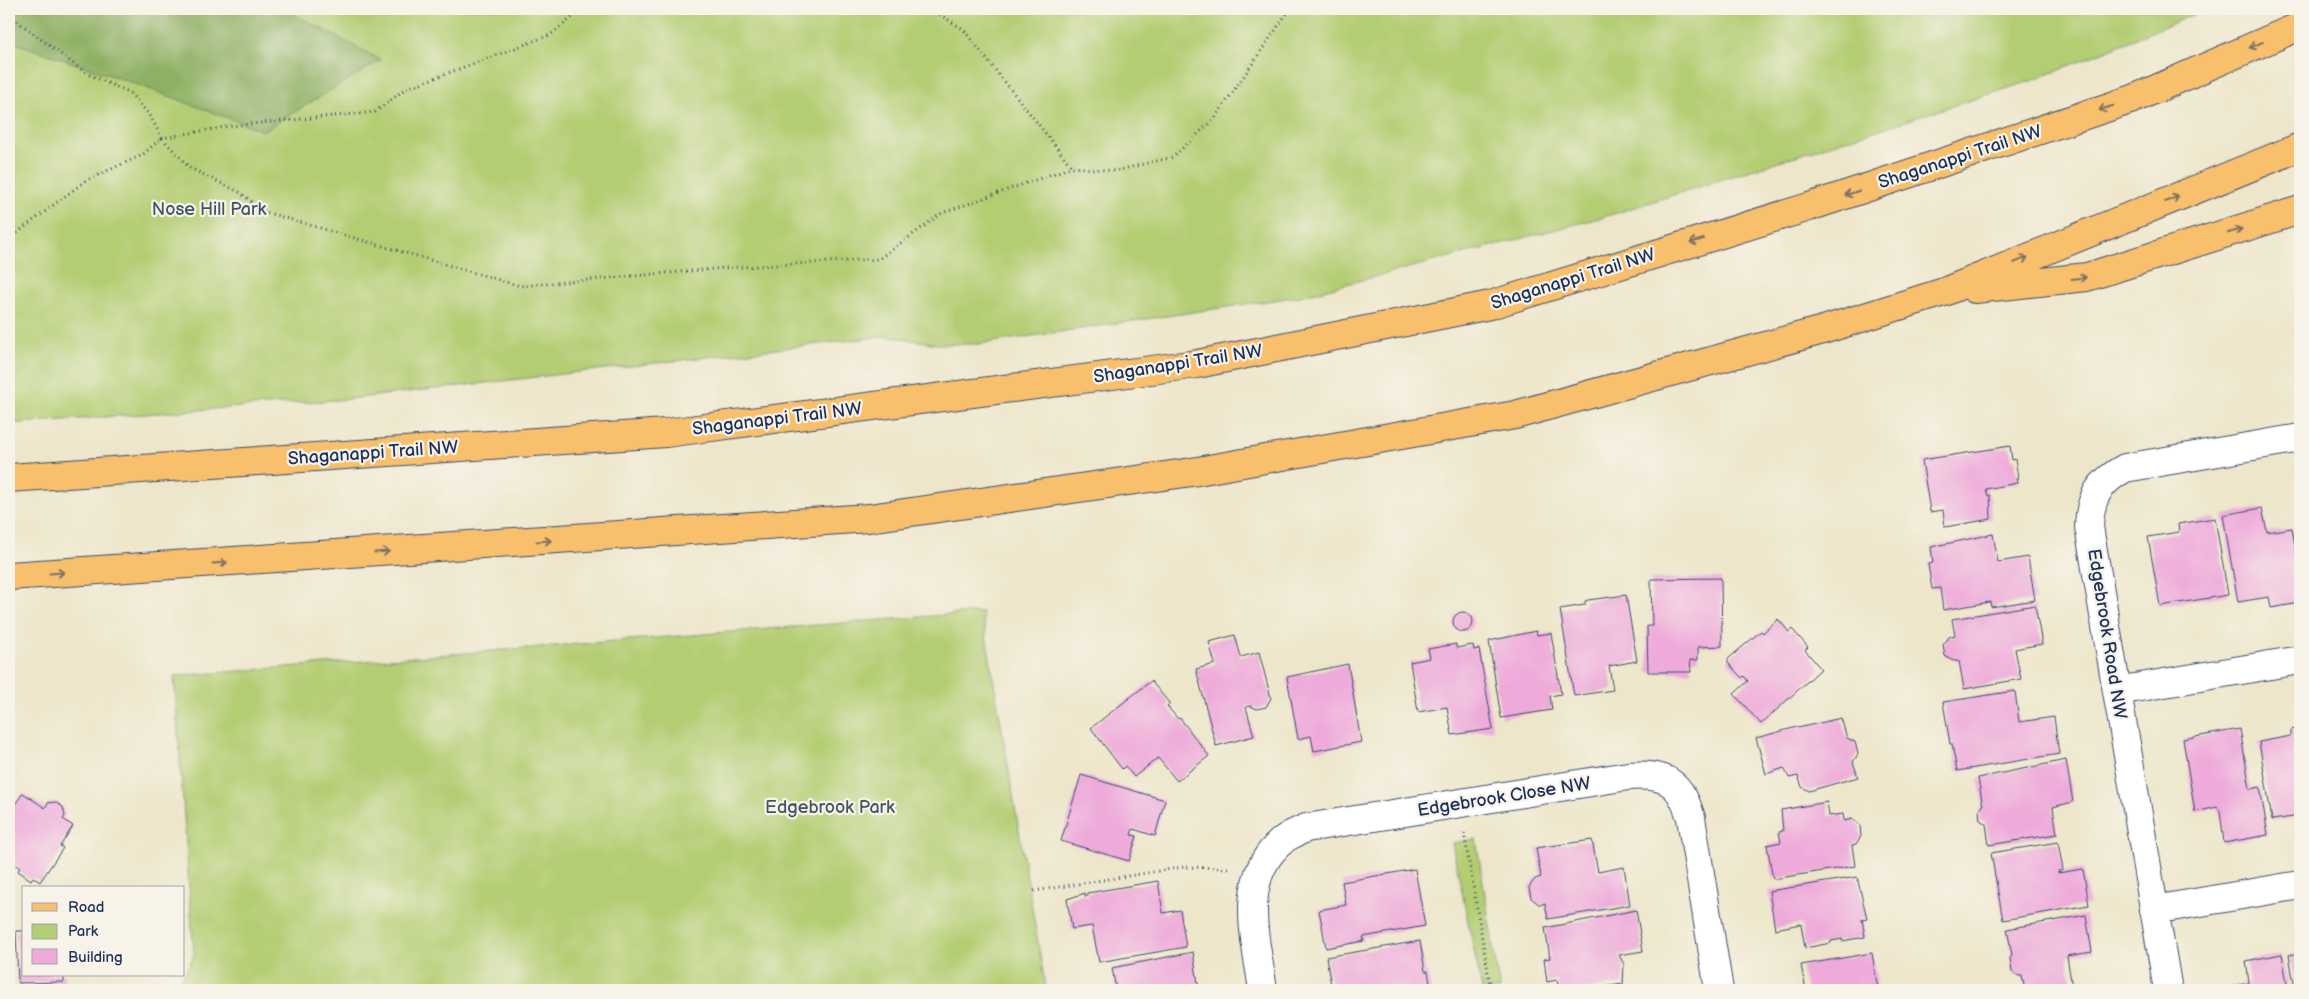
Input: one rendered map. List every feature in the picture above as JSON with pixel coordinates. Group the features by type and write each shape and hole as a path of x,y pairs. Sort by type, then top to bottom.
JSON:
{"main road":[{"name":"Shaganappi Trail NW","path":"9,478 666,433 1207,362 1490,305 1809,207 2133,99 2300,26"},
{"path":"9,576 588,539 869,518 1192,472 1515,416 1823,330 1944,292 2300,147"},
{"path":"1944,292 2087,277 2300,210"}],"street":[{"name":"Edgebrook Road NW","path":"2168,990 2089,527 2090,507 2097,492 2108,477 2125,468 2300,438"},
{"path":"2116,691 2300,660"},
{"name":"Edgebrook Close NW","path":"1263,990 1252,908 1254,883 1266,858 1283,840 1306,828 1650,774 1672,783 1684,797 1691,818 1719,990"},
{"path":"2154,910 2300,885"}],"path":[{"path":"9,239 84,181 142,155 162,138 230,126 375,112 404,89 550,35 583,9"},
{"path":"931,9 963,29 1072,168"},
{"path":"9,15 87,74 129,92 149,114 162,138 190,168 238,192 265,212 520,286 724,268 879,259 942,213 1072,168 1115,171 1173,157 1215,118 1290,9"},
{"path":"1460,805 1491,990"},
{"path":"1034,891 1184,867 1261,869"}],"green space":[{"name":"Nose Hill Park","path":"9,9 2207,9 2037,79 1607,216 1301,296 979,344 938,344 887,336 349,399 9,424"},
{"path":"9,9 284,9 381,60 263,131 133,83 9,41"},
{"name":"Edgebrook Park","path":"982,612 1046,990 173,990 185,976 194,955 174,676"},
{"path":"1476,839 1500,990 1482,990 1452,843"}],"building":[{"path":"2010,446 2012,460 2015,459 2017,483 1986,489 1988,496 1990,495 1991,519 1945,527 1943,510 1930,512 1922,460"},
{"path":"2262,508 2267,532 2292,528 2300,574 2300,603 2271,608 2269,597 2238,602 2223,515"},
{"path":"2215,518 2228,595 2160,606 2148,537 2179,532 2178,524"},
{"path":"1993,534 1998,562 2028,557 2035,600 1991,607 1990,602 1943,610 1940,588 1932,589 1928,564 1933,563 1931,547"},
{"path":"1721,578 1722,646 1698,647 1698,660 1690,660 1691,672 1648,672 1647,626 1652,626 1651,579"},
{"path":"1626,595 1637,661 1609,666 1613,690 1574,696 1560,609 1585,605 1585,601 1588,600"},
{"path":"2035,605 2042,644 2015,649 2021,679 1964,689 1959,661 1954,661 1945,656 1943,645 1949,637 1955,635 1952,619"},
{"path":"1463,612 1470,615 1473,622 1470,629 1463,632 1456,629 1453,622 1456,615"},
{"path":"1778,619 1789,632 1792,629 1808,647 1805,650 1821,669 1761,724 1734,694 1748,681 1744,676 1742,678 1728,663 1728,659 1761,631 1763,633"},
{"path":"1536,631 1537,635 1551,633 1561,694 1550,696 1552,710 1501,718 1489,641"},
{"path":"1235,635 1241,657 1259,652 1271,698 1266,707 1257,709 1250,706 1246,707 1254,736 1216,746 1196,669 1215,664 1209,642"},
{"path":"1456,644 1456,648 1473,645 1474,650 1479,649 1493,729 1452,735 1447,707 1418,712 1410,662 1430,658 1428,649"},
{"path":"1348,664 1361,742 1314,751 1311,736 1298,739 1287,677"},
{"path":"1151,681 1170,704 1167,706 1178,719 1180,718 1209,756 1177,781 1158,758 1134,777 1125,766 1122,769 1091,728"},
{"path":"2015,691 2019,722 2054,717 2059,754 1957,771 1943,702"},
{"path":"1841,718 1847,738 1855,742 1858,754 1853,762 1858,777 1809,791 1802,787 1798,776 1789,778 1784,768 1766,774 1756,738"},
{"path":"2300,728 2300,816 2272,820 2259,742 2291,736 2291,730"},
{"path":"2240,729 2250,789 2260,787 2268,835 2224,843 2220,811 2217,807 2195,812 2183,739"},
{"path":"2066,760 2073,802 2053,807 2057,834 1989,845 1986,824 1980,820 1979,810 1983,806 1978,778"},
{"path":"1081,775 1165,800 1155,836 1133,829 1131,835 1137,836 1129,861 1061,841"},
{"path":"23,793 45,808 48,803 55,802 63,807 65,816 63,819 73,826 60,846 63,848 40,882 33,877 31,880 18,871 20,868 13,863 9,870 9,813"},
{"path":"1827,802 1829,816 1843,814 1844,821 1852,819 1860,825 1861,836 1856,844 1852,845 1855,866 1773,879 1767,845 1781,842 1779,832 1783,831 1781,810"},
{"path":"1592,840 1598,872 1624,867 1630,905 1548,919 1545,903 1540,905 1531,898 1529,887 1535,879 1541,877 1536,848"},
{"path":"2058,842 2063,870 2058,871 2058,873 2083,869 2089,905 2003,920 1991,853"},
{"path":"1415,869 1425,926 1363,937 1364,941 1326,948 1319,910 1346,905 1342,882"},
{"path":"1857,877 1867,918 1862,919 1865,937 1831,941 1831,943 1805,948 1801,924 1775,929 1769,891"},
{"path":"1158,881 1163,913 1180,910 1186,947 1099,962 1092,926 1072,929 1067,899 1085,893 1085,896 1088,896 1087,893"},
{"path":"1636,910 1643,951 1619,955 1624,964 1623,984 1582,990 1559,990 1557,980 1547,982 1544,959 1550,958 1545,928"},
{"path":"2086,915 2092,952 2067,956 2072,987 2025,990 2022,976 2012,972 2010,958 2012,955 2007,929"},
{"path":"16,931 22,931 22,976 64,976 64,982 18,983"},
{"path":"1420,941 1425,971 1428,971 1431,990 1332,990 1326,957"},
{"path":"1193,952 1199,990 1116,990 1112,968"},
{"path":"1872,953 1878,990 1806,990 1801,965"},
{"path":"2300,953 2300,990 2295,990 2289,955"},
{"path":"2282,954 2288,990 2223,990 2223,988 2249,983 2246,961"}]}
